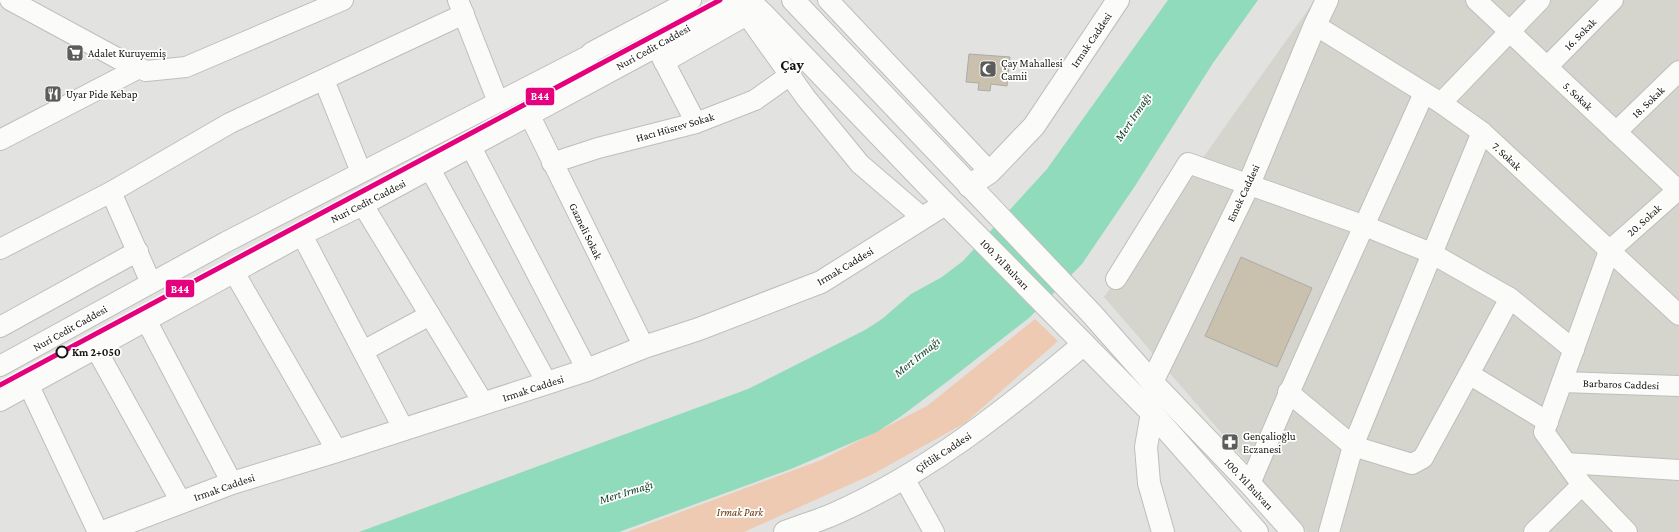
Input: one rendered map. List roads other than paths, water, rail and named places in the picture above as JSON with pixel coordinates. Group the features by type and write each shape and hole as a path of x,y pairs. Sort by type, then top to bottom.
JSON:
{"main road":[{"name":"100. Yıl Bulvarı","path":"748,0 945,204 1152,413 1258,532"},
{"name":"100. Yıl Bulvarı","path":"793,0 1091,313 1152,382 1250,484 1293,532"},
{"name":"Irmak Caddesi","path":"969,186 990,172 1034,126 1118,0"},
{"name":"Emek Caddesi","path":"1152,382 1249,184 1315,25 1327,0"},
{"name":"Irmak Caddesi","path":"103,532 232,483 404,430 587,370 644,346 699,329 821,282 945,204"},
{"name":"Çiftlik Caddesi","path":"800,530 904,478 974,432 1012,404 1084,344"},
{"path":"1152,413 1146,447 1149,484 1163,532"}],"street":[{"path":"10,0 117,58 146,71 186,67 343,0"},
{"name":"Nuri Cedit Caddesi","path":"0,366 226,242 588,56 592,52 692,0"},
{"name":"Nuri Cedit Caddesi","path":"0,401 29,386 95,347 302,235 363,205 529,114 660,55 736,0"},
{"path":"828,0 990,172"},
{"name":"5. Sokak","path":"1476,0 1679,190"},
{"path":"1250,484 1288,392 1365,226 1433,98 1510,32 1540,0"},
{"name":"16. Sokak","path":"1547,67 1613,0"},
{"path":"0,250 111,192 230,123 324,80 461,7 498,102"},
{"path":"696,123 660,55 747,15 806,98 860,164 923,218"},
{"name":"7. Sokak","path":"1315,25 1433,98 1482,132 1679,315"},
{"path":"0,140 139,68"},
{"name":"18. Sokak","path":"1616,132 1679,71"},
{"name":"Hacı Hüsrev Sokak","path":"552,163 598,148 696,123 755,100 790,75"},
{"path":"324,80 361,172"},
{"name":"Gazneli Sokak","path":"529,114 644,346"},
{"path":"1330,531 1353,446 1482,132"},
{"path":"471,147 587,370"},
{"path":"1116,279 1188,163 1365,226 1431,253 1510,298 1574,350"},
{"path":"430,169 547,383"},
{"name":"20. Sokak","path":"1609,251 1679,190"},
{"path":"111,192 152,283"},
{"path":"363,205 484,404"},
{"path":"302,235 404,430"},
{"path":"0,327 138,251"},
{"path":"1609,251 1544,432 1582,485 1627,532"},
{"path":"234,272 337,451"},
{"path":"1288,392 1353,446 1412,464 1423,458 1510,298"},
{"path":"363,351 430,314"},
{"path":"146,320 232,483"},
{"path":"95,347 181,502"},
{"path":"1469,374 1548,422"},
{"name":"Barbaros Caddesi","path":"1562,382 1679,386"},
{"path":"29,386 98,532"},
{"path":"1566,463 1679,470"},
{"path":"904,478 934,532"},
{"path":"1534,532 1582,485"}],"water":[{"name":"Mert Irmağı","path":"1168,0 1258,0 1213,63 1135,186 1082,264 1029,318 900,417 877,432 791,469 619,532 359,532 748,389 865,330 882,319 911,294 942,277 963,261 1047,169"}],"place":[{"name":"Adalet Kuruyemiş","path":"75,53"},
{"name":"Çay Mahallesi Camii","path":"988,69"},
{"name":"Uyar Pide Kebap","path":"53,94"},
{"name":"Km 2+050","path":"62,352"},
{"name":"Gençalioğlu Eczanesi","path":"1230,442"}],"district":[{"name":"Çay","path":"792,65"}],"park label":[{"name":"Irmak Park","path":"740,512"}]}
